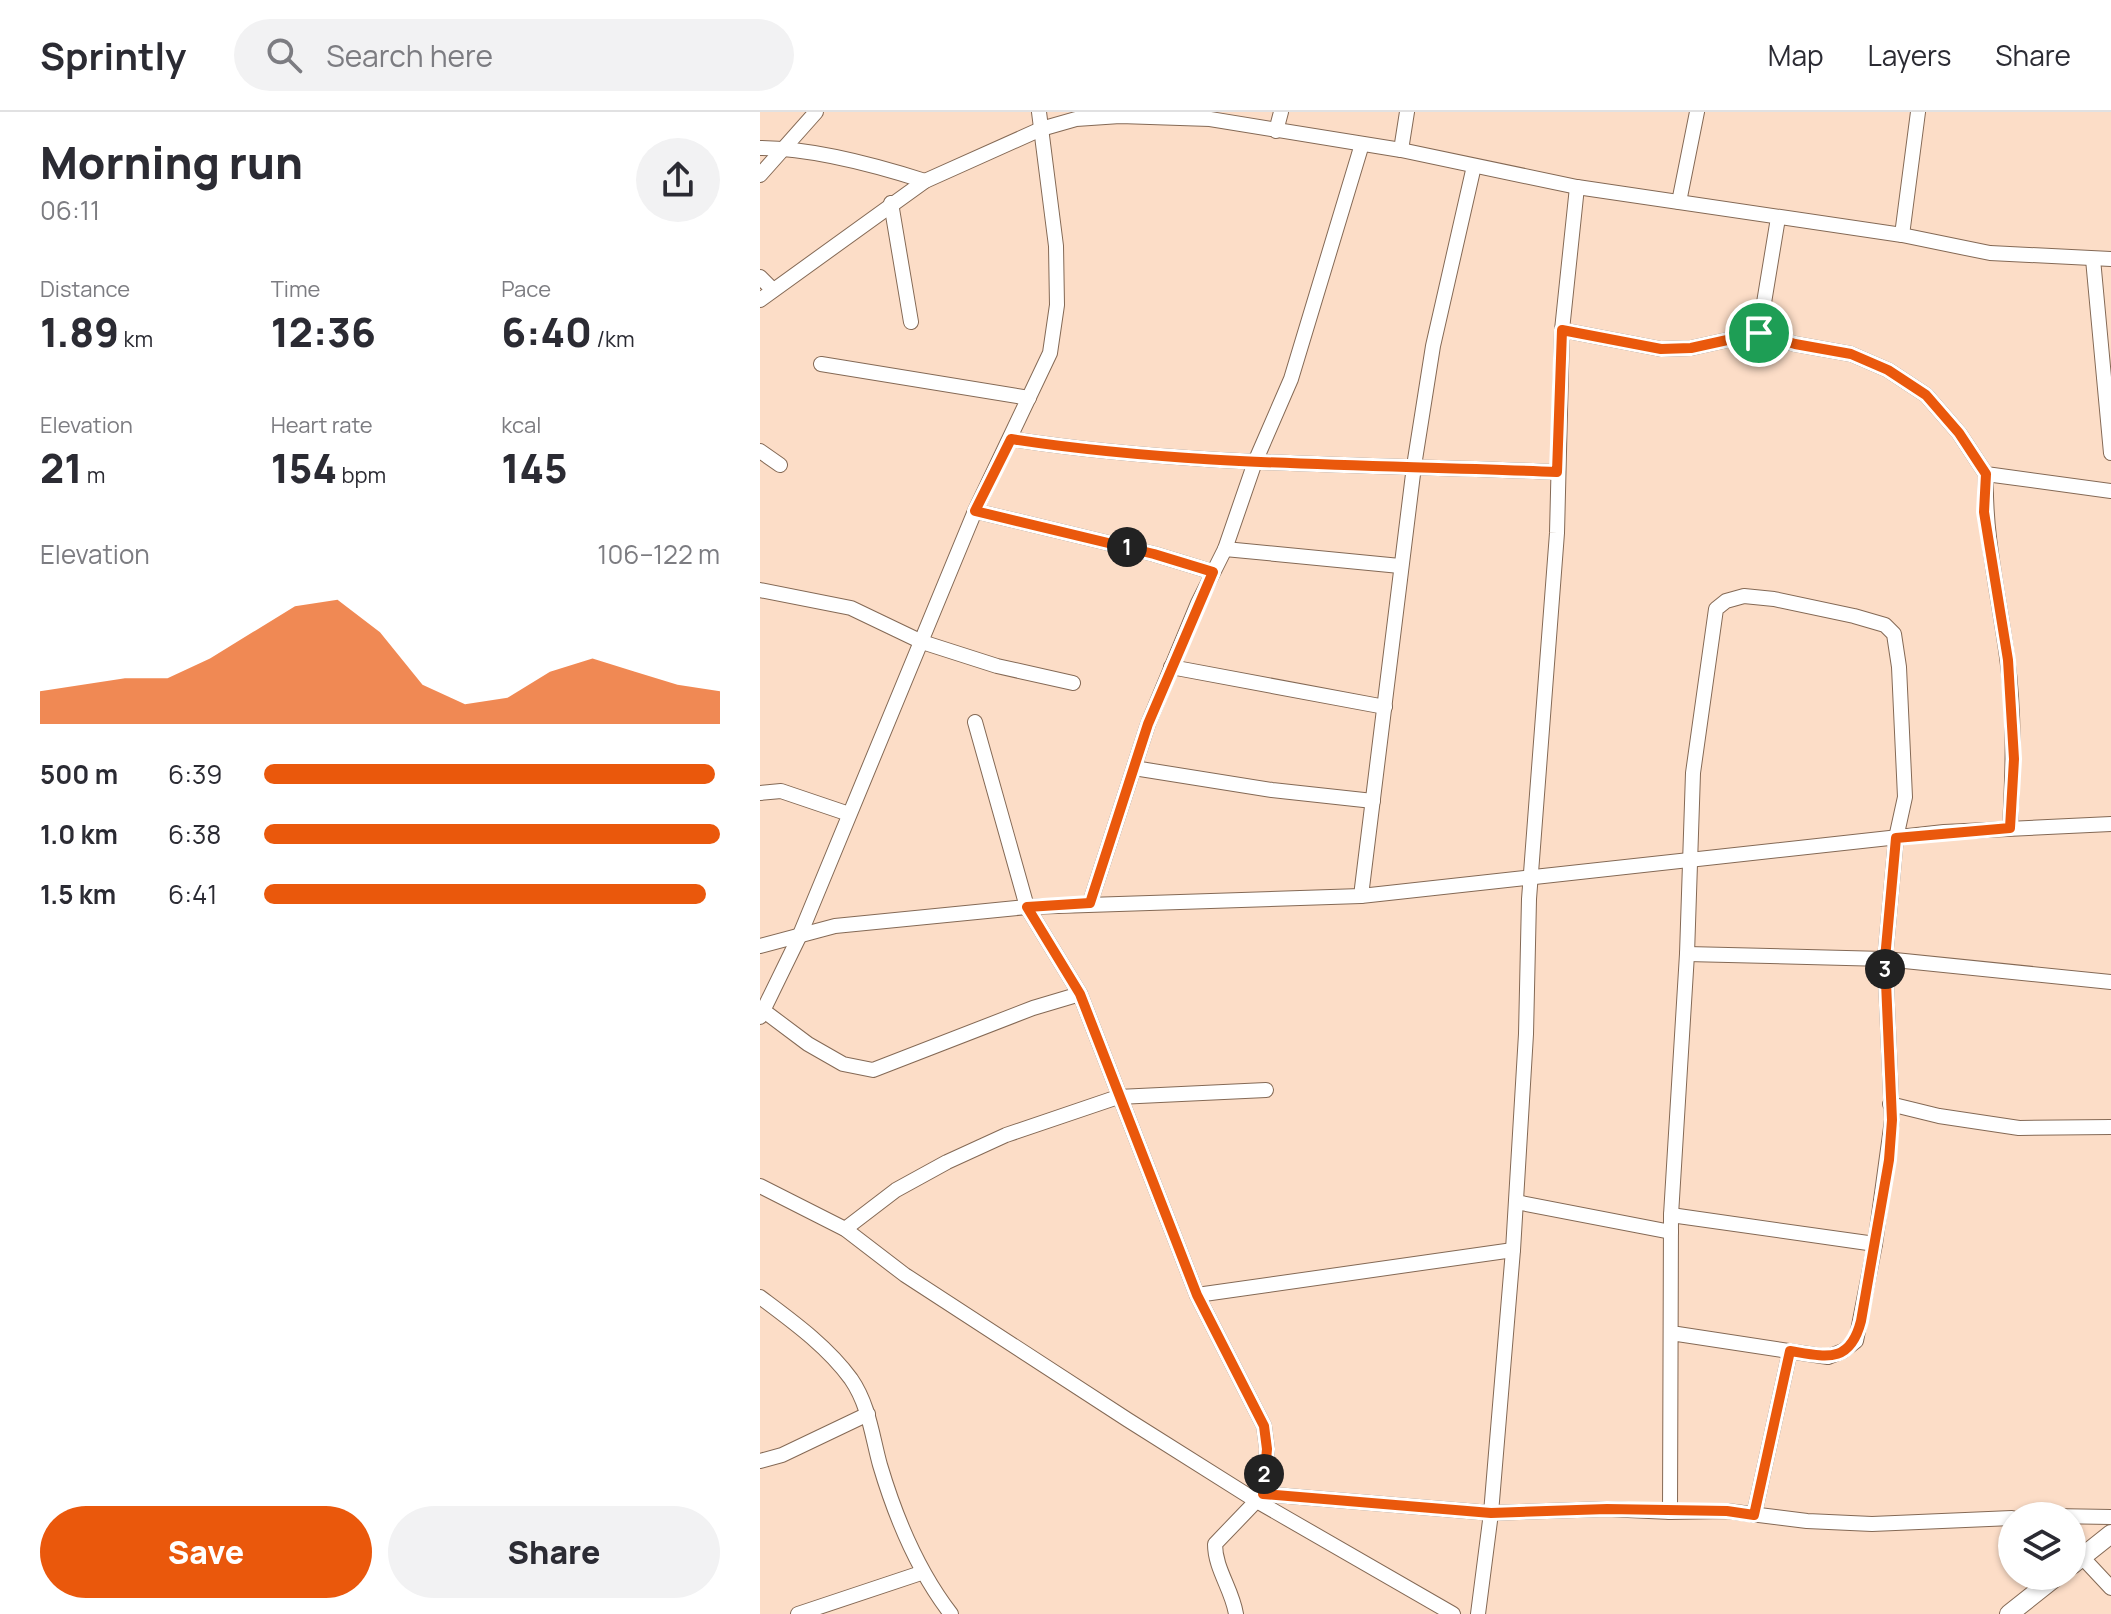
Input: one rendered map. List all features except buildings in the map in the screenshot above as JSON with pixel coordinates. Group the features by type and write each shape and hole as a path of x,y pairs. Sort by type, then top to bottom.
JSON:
{"street":[{"path":"760,175 816,112"},
{"path":"1039,112 1056,246 1057,305 1050,353 975,511 799,937 762,1014 843,1064 873,1070 1033,1008 1080,994"},
{"path":"1276,131 1281,112"},
{"path":"1401,150 1407,112"},
{"path":"1679,202 1697,112"},
{"path":"1902,235 1918,115 1934,112"},
{"path":"760,300 925,181 1041,129 1076,119 1120,116 1210,119 1401,150 1577,187 1902,235 1990,253 2111,259"},
{"path":"1090,903 1148,724 1225,549 1255,462 1291,379 1362,144"},
{"path":"760,148 781,148 886,169 925,181"},
{"path":"1361,896 1414,466 1433,346 1474,166"},
{"path":"1478,1614 1491,1513 1513,1250 1540,725 1557,533 1562,330 1577,187"},
{"path":"891,203 911,322"},
{"path":"1759,333 1778,218"},
{"path":"2093,259 2111,453"},
{"path":"760,277 773,290"},
{"path":"1562,330 1661,349 1691,348 1759,333 1795,344 1851,354 1888,370 1926,395 1959,433 1986,474 1984,512 2010,688 2014,759 2010,828"},
{"path":"821,364 1029,398"},
{"path":"1011,439 1078,448 1255,462 1557,472"},
{"path":"760,451 780,465"},
{"path":"1986,474 2111,491"},
{"path":"975,511 1154,554 1213,572"},
{"path":"1225,549 1400,566"},
{"path":"760,590 851,608 922,642 997,666 1073,683"},
{"path":"1670,1512 1671,1215 1687,954 1693,773 1716,609 1726,601 1744,596 1854,616 1885,625 1894,634 1905,797 1896,838 1885,959 1892,1120 1889,1160 1856,1341 1828,1357 1671,1333"},
{"path":"1171,667 1385,707"},
{"path":"975,722 1027,907 1080,994 1197,1295 1264,1426 1267,1449 1259,1497 1215,1544 1215,1560 1233,1597 1236,1614"},
{"path":"1134,768 1272,790 1373,801"},
{"path":"760,793 781,791 849,814"},
{"path":"760,946 835,926 1027,907 1361,896 1896,838 2010,828 2111,824"},
{"path":"1687,954 1885,959 2111,982"},
{"path":"845,1229 896,1190 947,1162 1006,1135 1118,1097 1266,1090"},
{"path":"1890,1104 1939,1116 2019,1128 2111,1127"},
{"path":"760,1186 845,1229 918,1284 1453,1614"},
{"path":"1516,1202 1671,1232"},
{"path":"1671,1215 1875,1244"},
{"path":"1197,1295 1513,1250"},
{"path":"760,1297 828,1354 852,1380 868,1414 881,1466 921,1573 951,1614"},
{"path":"1754,1515 1790,1351"},
{"path":"760,1461 782,1455 868,1414"},
{"path":"1259,1497 1491,1513 1607,1509 1727,1511 1872,1524 1998,1519"},
{"path":"2086,1517 2111,1517"},
{"path":"2086,1554 2111,1534"},
{"path":"2086,1568 2111,1588"},
{"path":"798,1614 846,1606 921,1573"},
{"path":"2014,1612 2040,1590"}],"route":[{"path":"1562,330 1661,349 1691,348 1759,333 1773,339 1851,354 1888,370 1926,395 1959,433 1986,474 1984,512 2008,660 2014,759 2010,828 1896,838 1885,959 1892,1120 1889,1160 1856,1341 1828,1357 1790,1351 1754,1515 1727,1511 1607,1509 1491,1513 1263,1494 1267,1449 1264,1426 1197,1295 1080,994 1027,907 1090,903 1148,724 1213,572 1154,554 975,511 1011,439 1120,452 1255,462 1557,472 1562,330"}]}
